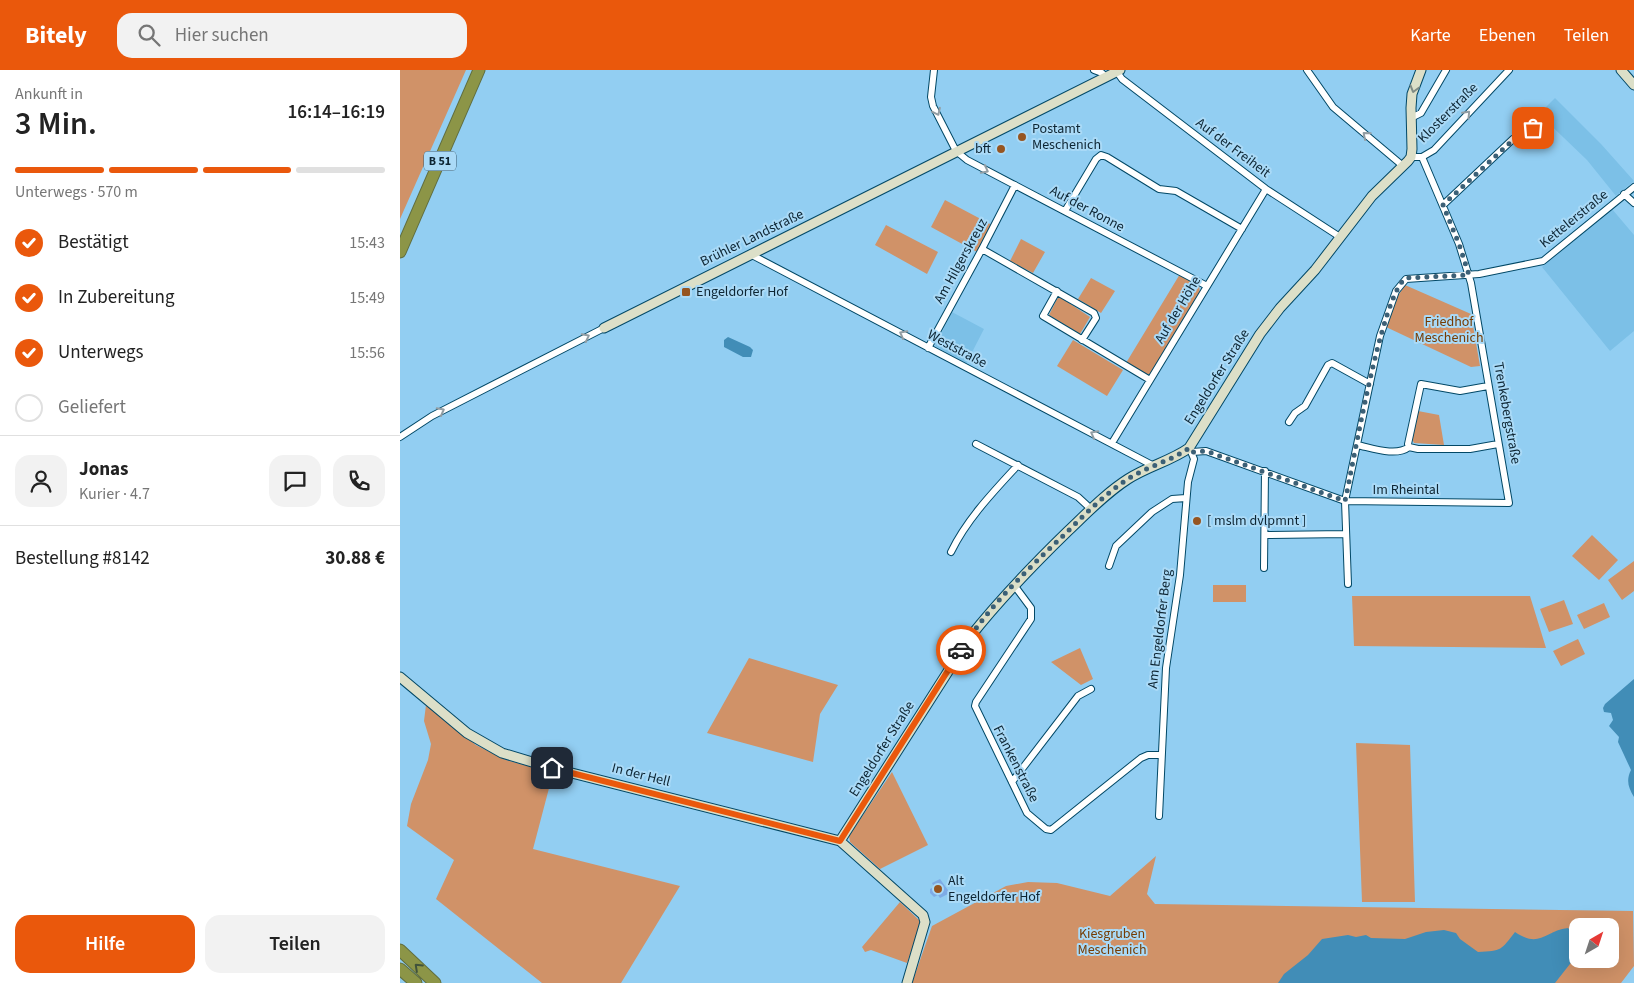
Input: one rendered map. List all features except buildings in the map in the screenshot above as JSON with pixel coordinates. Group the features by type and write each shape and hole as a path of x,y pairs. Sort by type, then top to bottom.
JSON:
{"highway":[{"name":"B 51","path":"400,252 479,70"},
{"path":"400,950 435,983"},
{"path":"400,970 414,981"}],"street":[{"path":"934,70 933,106 956,152"},
{"path":"1094,70 1106,77"},
{"path":"1307,70 1333,107 1403,166"},
{"path":"1411,157 1412,94 1421,70"},
{"path":"1411,118 1420,113 1446,70"},
{"name":"Klosterstraße","path":"1403,166 1411,157 1422,157 1434,150 1509,70"},
{"path":"1621,70 1634,85"},
{"name":"Brühler Landstraße","path":"400,438 432,416 604,328 1118,71"},
{"name":"Auf der Freiheit","path":"1118,71 1122,79 1266,188 1340,237"},
{"path":"1443,205 1514,139 1533,128"},
{"name":"Auf der Ronne","path":"956,152 967,160 1207,286"},
{"path":"1065,211 1096,159 1101,155 1159,189 1176,191 1242,229"},
{"name":"Trenkebergstraße","path":"1422,157 1459,244 1469,275 1510,503"},
{"name":"Engeldorfer Straße","path":"840,841 970,637 1014,585 1091,509 1128,479 1152,465 1191,450 1260,334 1314,270 1372,196 1403,166"},
{"name":"Am Hilgerskreuz","path":"928,348 1015,185"},
{"name":"Kettelerstraße","path":"1370,384 1380,336 1392,299 1406,278 1469,275 1543,261 1634,187"},
{"name":"Auf der Höhe","path":"1112,443 1266,188"},
{"path":"1624,194 1634,203"},
{"path":"982,249 1096,315 1082,340"},
{"name":"Weststraße","path":"750,254 1152,465"},
{"path":"1057,291 1043,316 1150,380"},
{"path":"1289,422 1294,413 1305,406 1328,365 1332,363 1370,384 1345,501 1348,584"},
{"path":"1409,447 1411,427 1421,384 1460,391 1488,386"},
{"path":"976,444 1078,497 1091,509"},
{"path":"1357,445 1383,450 1402,450 1409,447 1418,449 1470,449 1498,444"},
{"name":"Im Rheintal","path":"1191,450 1206,451 1345,501 1510,503"},
{"name":"Am Engeldorfer Berg","path":"1158,816 1166,668 1184,536 1188,482 1194,459 1191,450"},
{"path":"951,552 960,536 989,497 1018,465"},
{"path":"1264,568 1265,471"},
{"path":"1109,566 1116,546 1152,512 1172,499 1186,498"},
{"path":"1265,535 1346,534"},
{"name":"Frankenstraße","path":"1014,585 1031,608 1031,619 975,706 1027,813 1046,829 1051,830 1141,758 1148,755 1161,755"},
{"name":"In der Hell","path":"400,677 467,733 502,753 552,768 840,841"},
{"path":"1012,782 1078,696 1091,689"},
{"path":"840,841 923,915 925,922 907,983"}],"shaded area":[{"path":"1555,98 1601,144 1634,181 1616,196 1587,160 1539,114"},
{"path":"1612,209 1634,235 1634,331 1610,351 1542,267"},
{"path":"952,312 984,329 966,364 935,346"},
{"path":"728,337 750,347 753,350 751,357 743,357 724,347 724,340"},
{"path":"1634,679 1634,797 1628,784 1631,770 1618,742 1619,737 1609,726 1613,720 1611,713 1604,712 1603,708 1605,704"},
{"path":"1569,929 1569,965 1555,983 1278,983 1284,974 1308,955 1322,939 1348,935 1356,937 1366,935 1371,938 1405,939 1426,932 1444,930 1456,933 1460,939 1478,952 1497,950 1507,943 1515,932 1523,937 1536,939 1560,930"}],"green space":[{"path":"400,70 466,70 400,219"},
{"path":"945,200 992,225 977,252 931,227"},
{"path":"886,225 938,252 927,274 875,245"},
{"path":"1021,239 1045,252 1033,273 1010,261"},
{"path":"1180,274 1199,285 1200,293 1152,373 1147,375 1126,363"},
{"path":"1091,278 1115,291 1101,313 1078,299"},
{"name":"Friedhof Meschenich","path":"1405,285 1471,314 1480,366 1471,367 1386,327 1396,299"},
{"path":"1060,297 1090,317 1080,334 1049,315 1057,299"},
{"path":"1073,340 1123,370 1107,396 1057,366"},
{"path":"1418,411 1439,415 1444,445 1414,443 1412,439"},
{"path":"1592,535 1618,560 1599,580 1572,556"},
{"path":"1634,561 1634,591 1622,600 1608,580"},
{"path":"1213,585 1246,585 1246,602 1213,602"},
{"path":"1352,596 1530,596 1546,648 1354,646"},
{"path":"1564,600 1573,624 1549,632 1540,609"},
{"path":"1604,603 1610,617 1584,629 1577,615"},
{"path":"1578,639 1585,654 1561,666 1553,651"},
{"path":"1080,648 1093,679 1081,685 1051,662"},
{"path":"749,658 838,685 820,714 813,762 707,733"},
{"path":"426,705 476,745 506,760 553,773 533,849 680,886 621,983 542,983 436,899 454,860 407,826 411,804 428,760 431,744 424,721"},
{"path":"1356,743 1410,745 1415,902 1362,902"},
{"path":"892,772 928,845 880,869 850,842 849,836"},
{"name":"Kiesgruben Meschenich","path":"1156,856 1147,894 1155,904 1633,911 1634,966 1621,983 912,983 932,926 1006,886 1028,882 1057,883 1110,896"},
{"path":"900,902 920,921 920,927 907,963 871,950 865,952 862,947"}],"way so far":[{"path":"961,650 980,624 1014,585 1111,491 1152,465 1178,456 1189,448 1192,452 1198,450 1206,451 1345,501 1380,336 1396,291 1406,278 1469,275 1443,205 1483,170 1514,139 1533,128"}],"place":[{"name":"Postamt Meschenich","path":"1022,137"},
{"name":"bft","path":"1001,149"},
{"name":"Engeldorfer Hof","path":"686,292"},
{"name":"[ mslm dvlpmnt ]","path":"1197,521"},
{"name":"Alt Engeldorfer Hof","path":"938,889"}],"route":[{"path":"552,768 840,841 961,650"}]}
